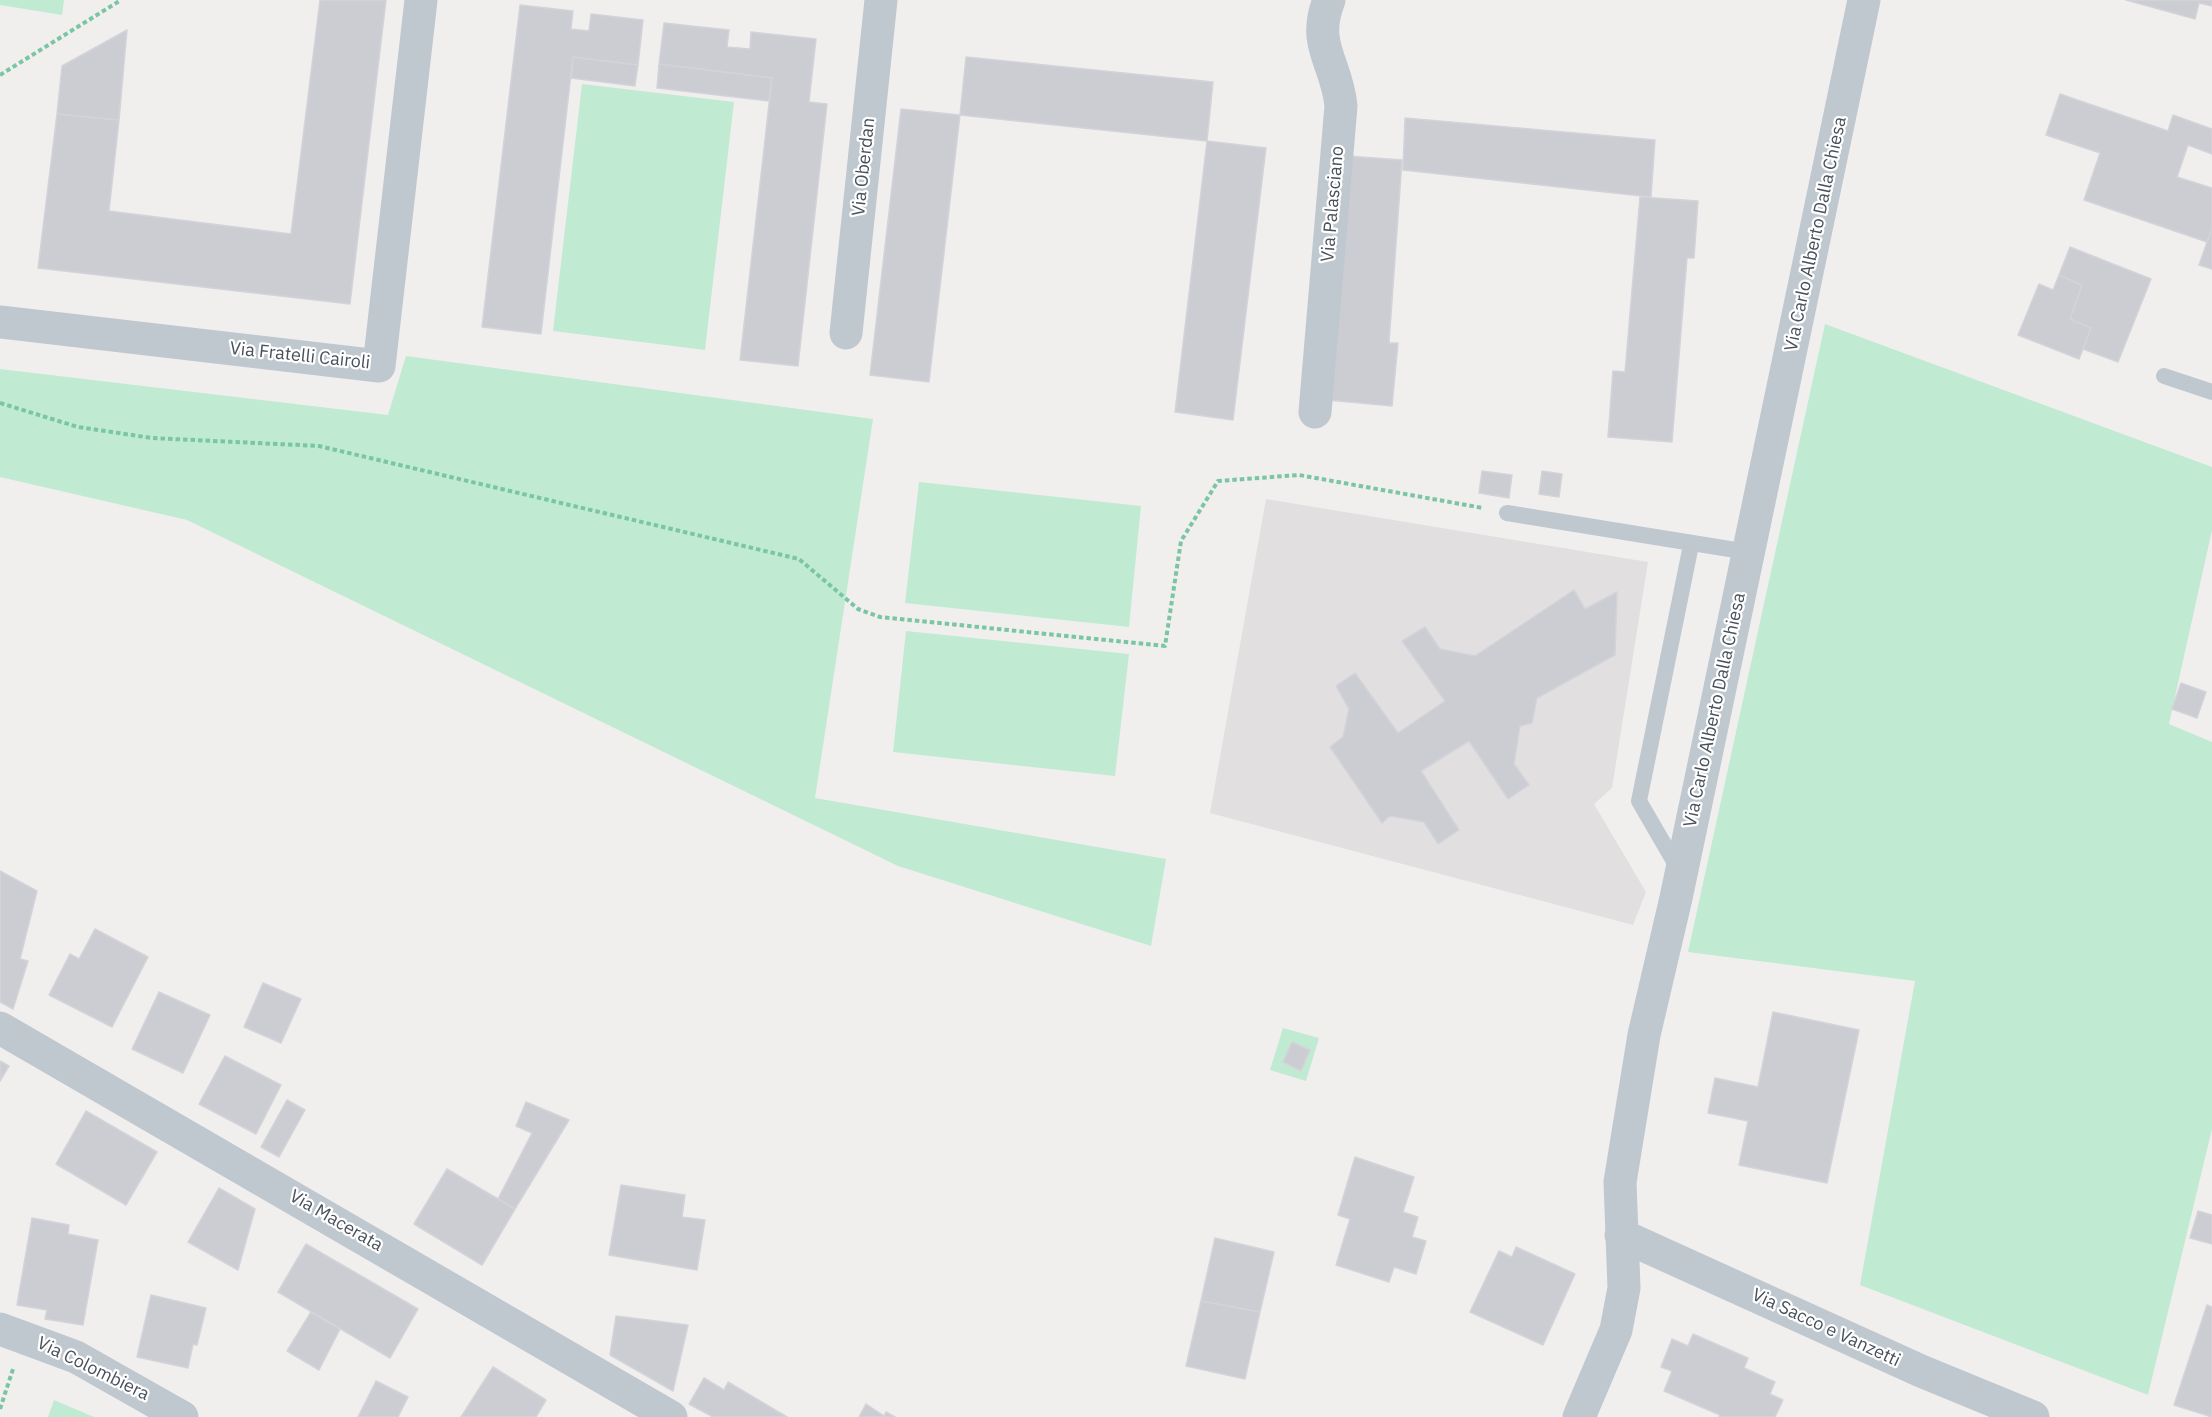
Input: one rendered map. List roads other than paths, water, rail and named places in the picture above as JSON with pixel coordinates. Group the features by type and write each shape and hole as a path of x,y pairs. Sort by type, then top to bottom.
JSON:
{"street":[{"name":"Via Fratelli Cairoli","path":"0,322 379,366 421,0"},
{"name":"Via Oberdan","path":"846,333 880,0"},
{"name":"Via Palasciano","path":"1315,412 1341,106 1339,83 1323,49 1322,22 1329,0"},
{"name":"Via Carlo Alberto Dalla Chiesa","path":"1579,1417 1616,1330 1624,1288 1620,1182 1640,1057 1681,874 1864,0"},
{"name":"Via Macerata","path":"0,1028 671,1417"},
{"name":"Via Sacco e Vanzetti","path":"1621,1235 1922,1371 2033,1417"},
{"name":"Via Colombiera","path":"0,1329 76,1357 182,1417"}],"lane":[{"path":"2164,376 2212,392"},
{"path":"1507,513 1691,545 1748,552"},
{"path":"1681,874 1639,801 1691,545"}]}
